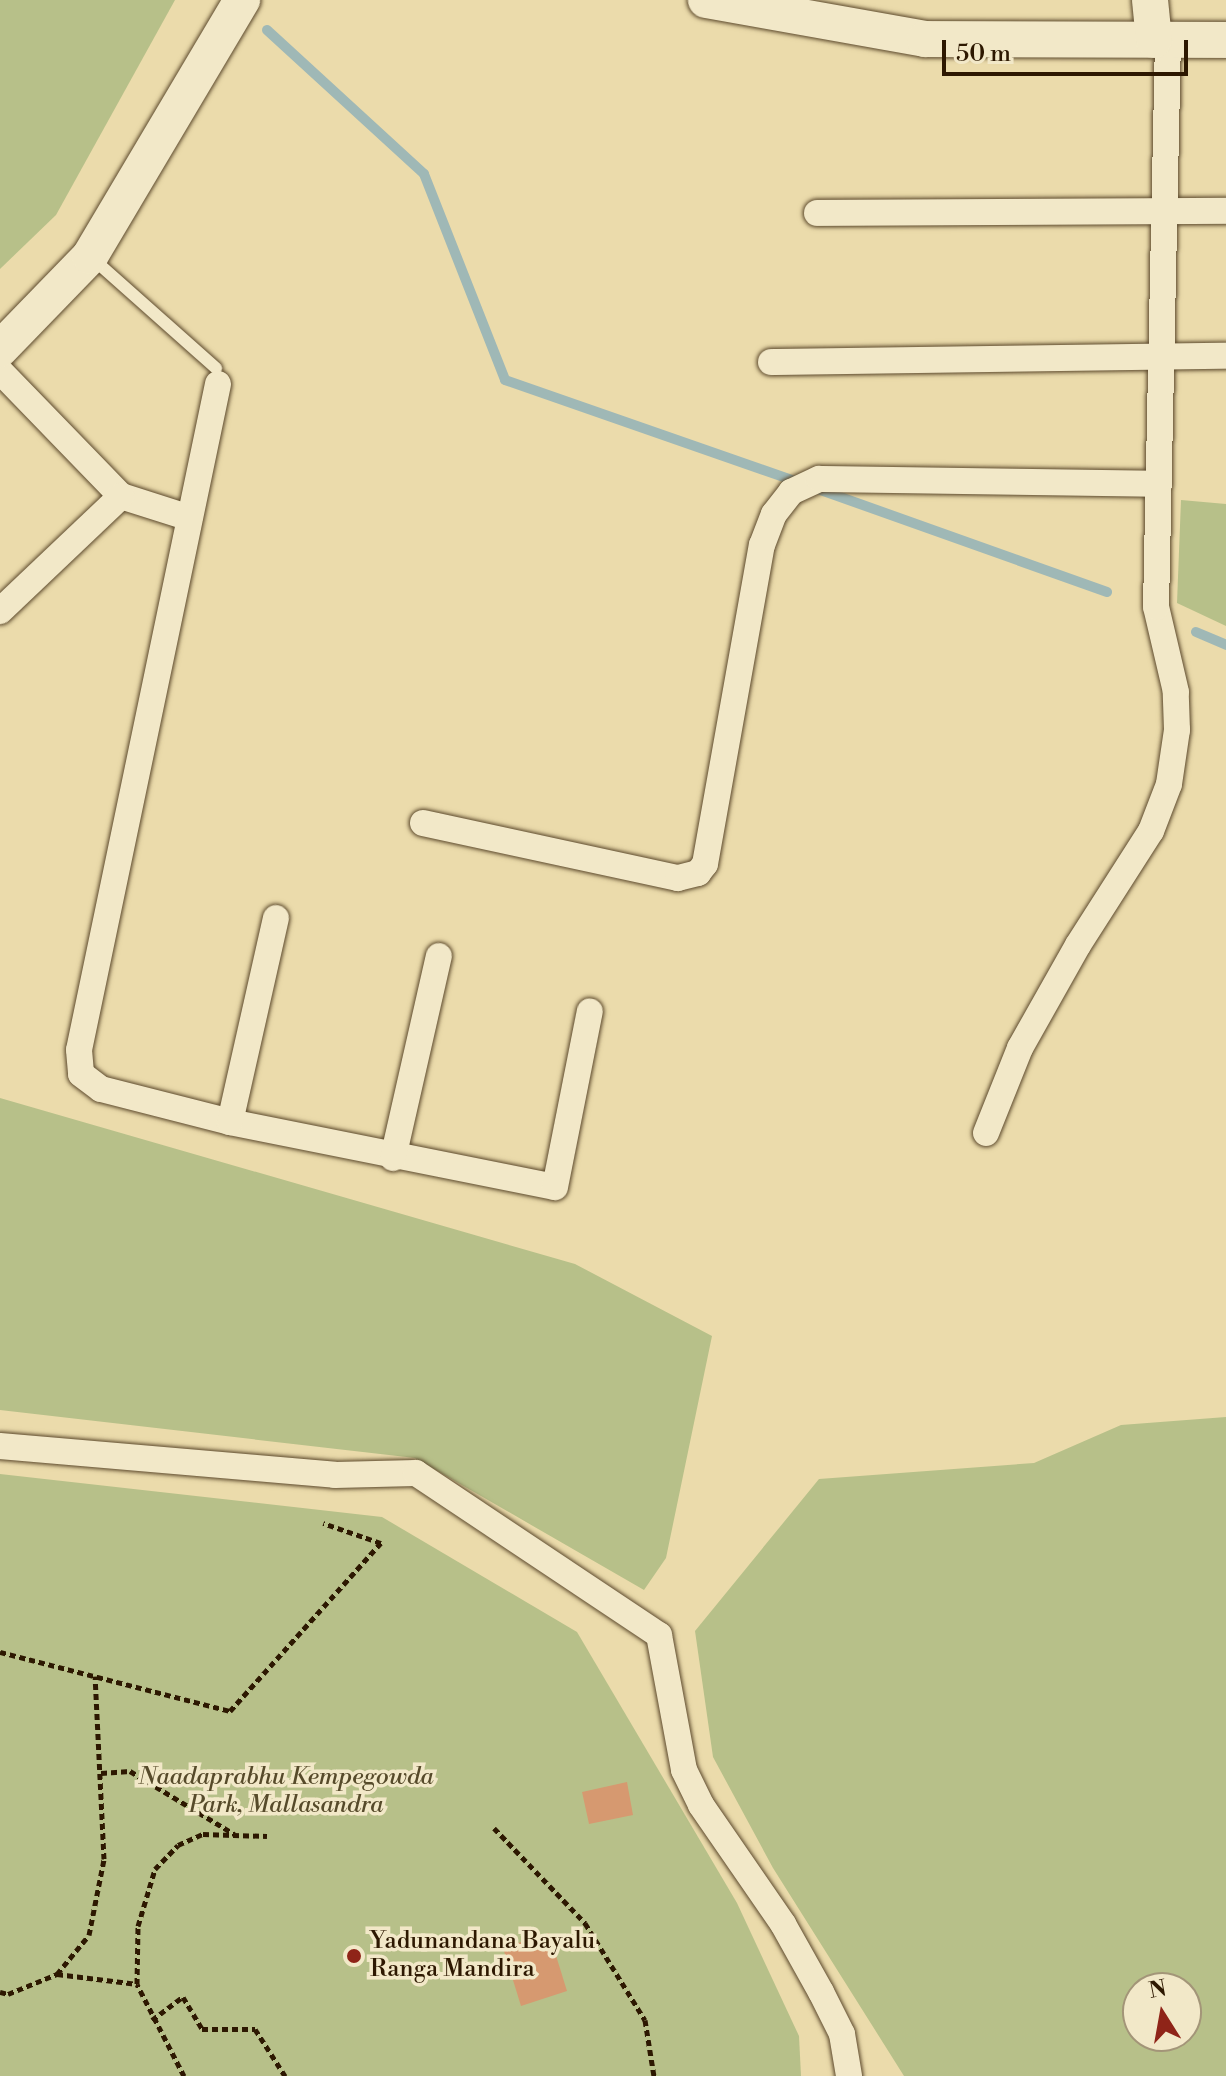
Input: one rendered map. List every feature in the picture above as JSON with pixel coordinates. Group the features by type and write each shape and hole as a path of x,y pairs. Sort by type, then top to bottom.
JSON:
{"street":[{"path":"0,349 90,256 242,0"},
{"path":"706,0 925,39 1226,40"},
{"path":"986,1133 1020,1048 1078,945 1151,831 1169,784 1177,730 1176,692 1156,607 1165,210 1161,40 1150,0"},
{"path":"817,213 1226,211"},
{"path":"771,362 1226,356"},
{"path":"0,371 121,496 190,518"},
{"path":"217,376 79,1050 81,1074 101,1089 230,1122 393,1158 555,1187 590,1011"},
{"path":"423,823 678,878 698,873 705,864 762,545 774,514 791,492 819,479 1159,484"},
{"path":"1,614 121,496"},
{"path":"230,1122 276,918"},
{"path":"393,1158 439,956"},
{"path":"0,1446 335,1475 416,1473 659,1635 684,1770 701,1805 783,1924 821,1992 842,2034 849,2076"}],"lane":[{"path":"90,256 217,376"}],"path":[{"path":"0,1652 230,1711 381,1543 323,1523"},
{"path":"0,1992 8,1994 57,1974 89,1935 104,1859 95,1676"},
{"path":"101,1773 130,1771 236,1835"},
{"path":"494,1828 585,1923 645,2020 654,2076"},
{"path":"184,2076 152,2020 137,1984 138,1926 155,1869 178,1845 203,1834 267,1836"},
{"path":"57,1974 137,1984"},
{"path":"152,2020 183,1997 202,2029 255,2029 285,2076"}],"green space":[{"path":"0,0 175,0 56,215 0,269"},
{"path":"1181,500 1226,504 1226,626 1177,603"},
{"path":"0,1098 575,1264 712,1336 666,1558 644,1590 415,1458 0,1410"},
{"path":"1226,1417 1226,2076 904,2076 773,1868 713,1757 695,1631 819,1479 1034,1463 1121,1425"},
{"name":"Naadaprabhu Kempegowda Park, Mallasandra","path":"0,1474 382,1517 577,1632 737,1903 799,2036 801,2076 0,2076"}],"building":[{"path":"627,1782 633,1815 589,1824 582,1792"},
{"path":"549,1933 567,1991 521,2006 503,1948"}],"waterway":[{"path":"267,30 424,174 505,380 800,483"},
{"path":"815,488 1107,592"},
{"path":"1196,632 1226,645"}],"place":[{"name":"Yadunandana Bayalu Ranga Mandira","path":"354,1956"}]}
